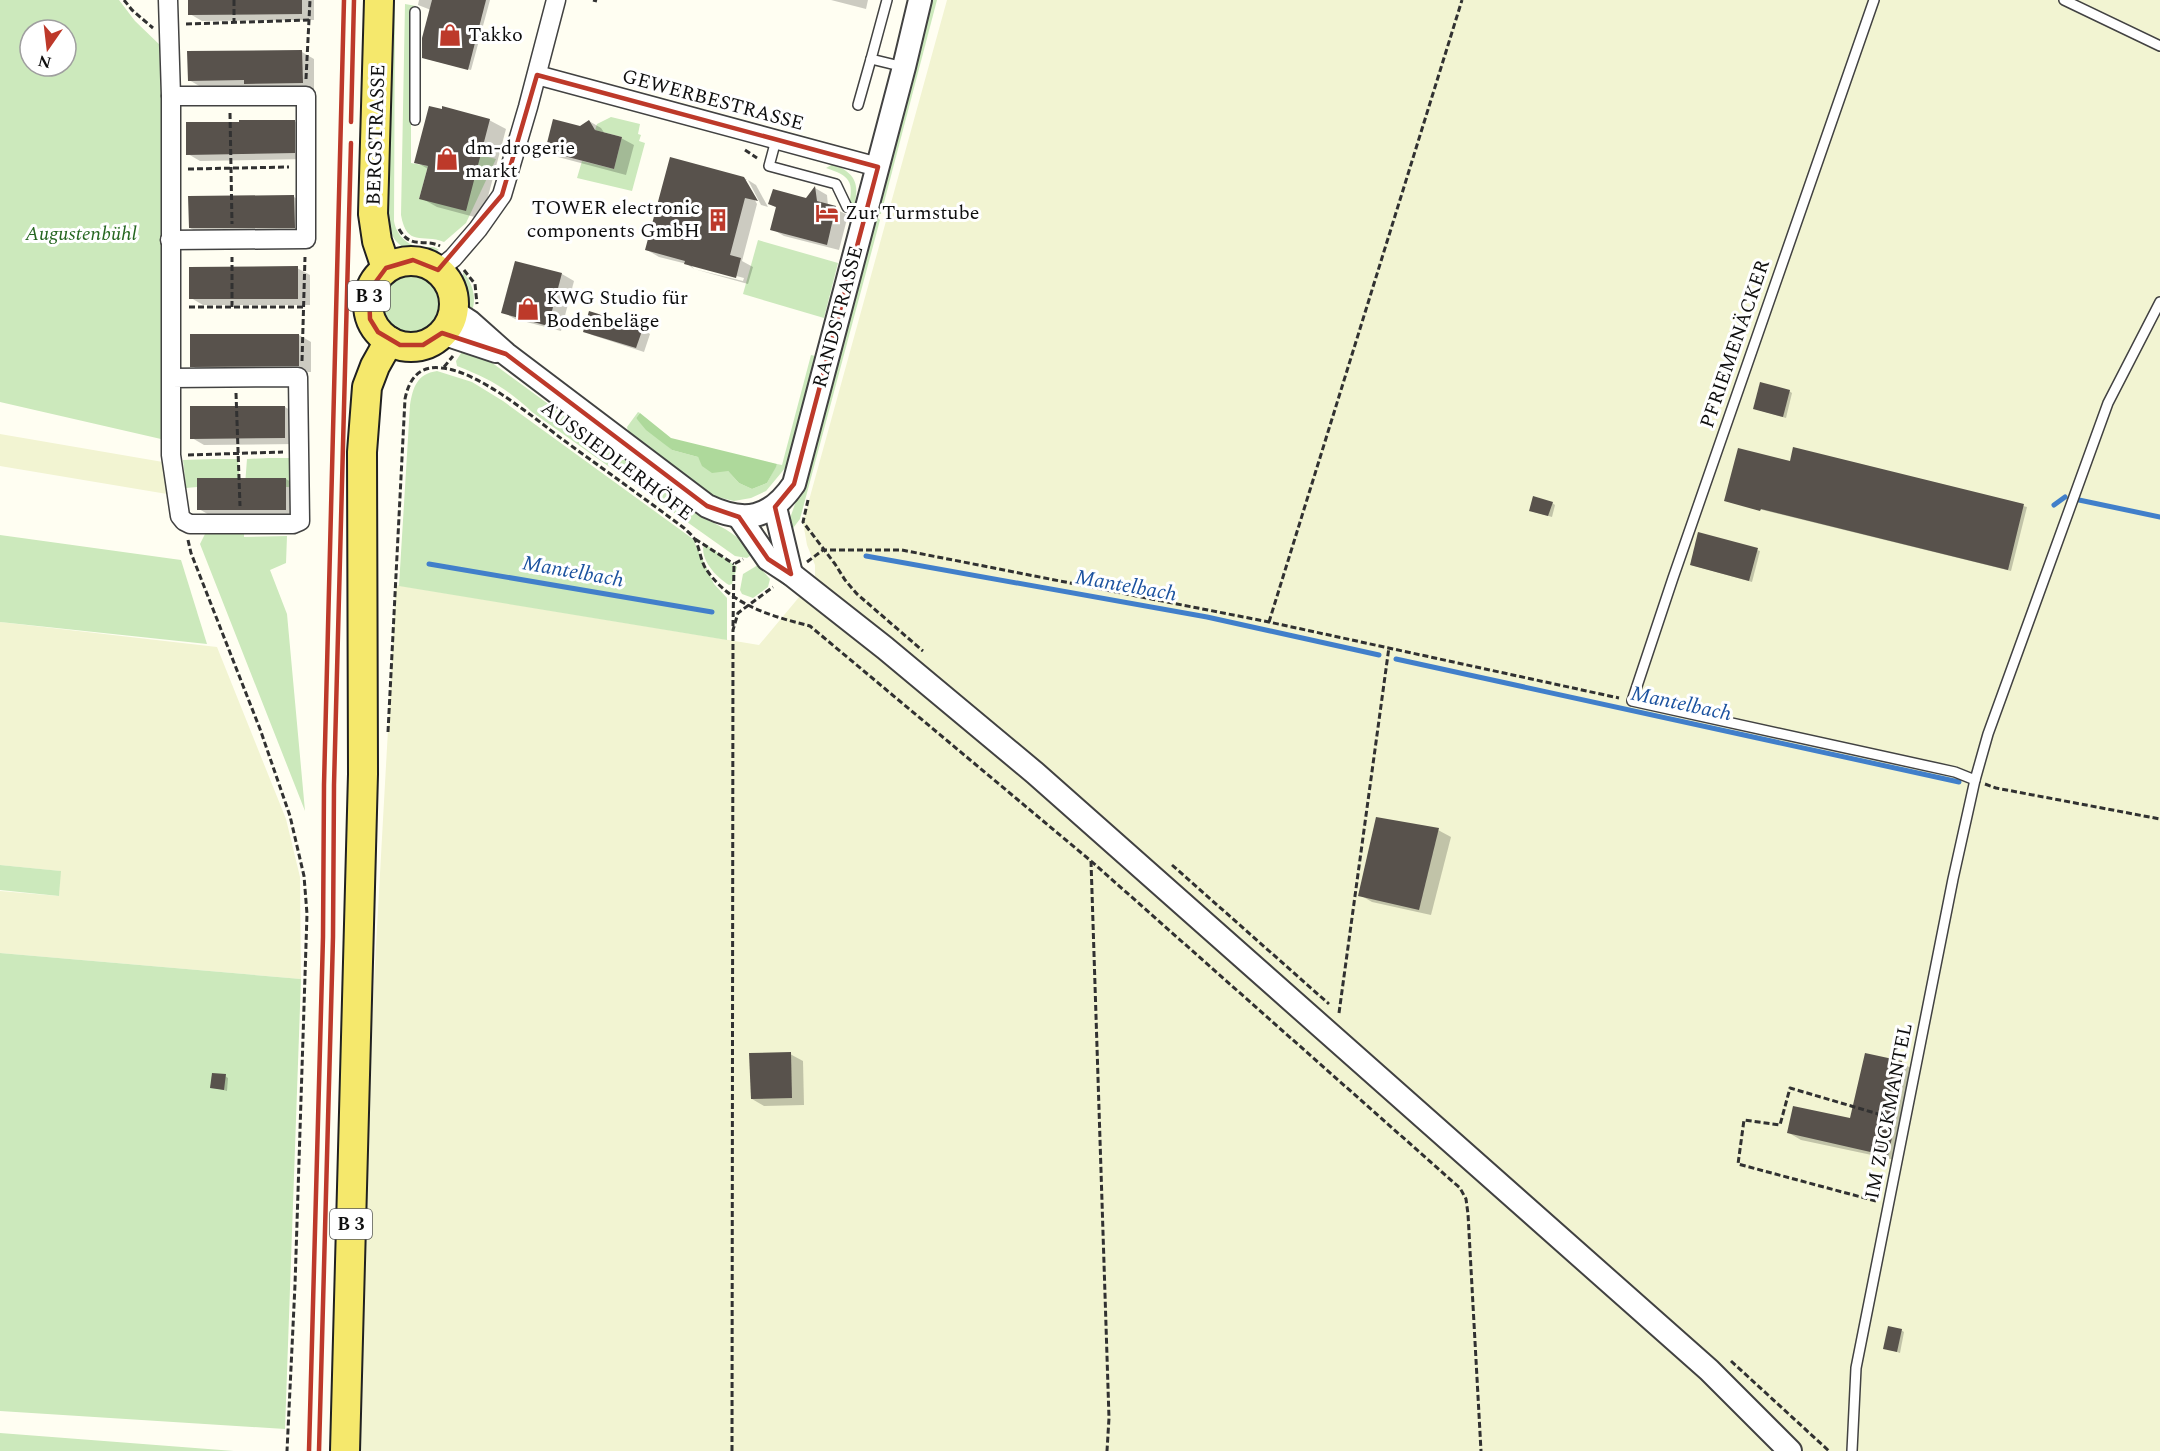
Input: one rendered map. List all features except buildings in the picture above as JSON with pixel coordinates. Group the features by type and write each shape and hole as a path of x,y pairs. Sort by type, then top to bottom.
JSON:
{"main road":[{"name":"BERGSTRASSE","path":"379,0 373,214 377,242 386,268"},
{"name":"B 3","path":"345,1451 363,774 362,452 367,387 375,366 389,341 378,332 370,319 369,291 376,278 386,268 399,262 412,260 446,264"},
{"path":"389,341 400,345 423,345 455,322 446,264"}],"street":[{"path":"168,0 171,96 170,240 171,455 180,516 190,524 293,524 300,521 298,377 171,378"},
{"path":"446,264 478,228 502,195 556,0"},
{"name":"RANDSTRASSE","path":"775,507 794,484 920,0"},
{"name":"GEWERBESTRASSE","path":"537,75 878,167"},
{"path":"170,240 306,239 306,96 171,96"},
{"path":"455,322 506,354 707,506 732,516 758,514 775,507 791,574"},
{"path":"455,322 506,354"},
{"path":"732,516 768,559 791,574 1035,773 1709,1370 1790,1451"}],"lane":[{"path":"858,105 887,0"},
{"name":"PFRIEMENÄCKER","path":"1632,701 1874,0"},
{"path":"2064,0 2160,46"},
{"path":"415,12 415,120"},
{"path":"871,59 904,67"},
{"path":"776,140 769,166 836,184 847,207"},
{"name":"IM ZUCKMANTEL","path":"1852,1451 1856,1368 1953,879 1975,780 1989,734 2108,403 2160,302"},
{"path":"1632,701 1955,772 1975,780"}],"path":[{"path":"124,0 148,25 169,32 234,22 310,20"},
{"path":"234,0 234,22"},
{"path":"306,96 310,0"},
{"path":"1269,622 1462,0"},
{"path":"229,97 233,168 232,308"},
{"path":"171,169 306,167"},
{"path":"398,226 408,240 421,244 439,245 446,264 475,284 477,302 455,322"},
{"path":"298,377 302,368 306,239"},
{"path":"171,307 304,307"},
{"name":"AUSSIEDLERHÖFE","path":"388,707 405,399 412,378 419,372 443,368 468,376 502,395 684,528 695,539 703,565 712,578 747,606 768,615 810,626 1091,861 1460,1188 1466,1199 1468,1214 1481,1451"},
{"path":"236,378 241,523"},
{"path":"171,455 299,452"},
{"path":"184,521 191,553 260,729 290,816 304,876 307,914 295,1285 287,1451"},
{"path":"695,539 734,564"},
{"path":"823,550 857,594"},
{"path":"733,630 738,613 823,550 902,550 1269,622 1632,701"},
{"path":"734,564 750,555"},
{"path":"732,1451 734,564"},
{"path":"1339,1013 1389,647"},
{"path":"1975,780 1996,789 2160,819"},
{"path":"1091,861 1109,1418 1107,1451"},
{"path":"1889,1205 1738,1164 1744,1120 1780,1125 1790,1088 1906,1122"}],"highlighted area":[{"path":"537,75 878,167 794,484 775,507 791,574 768,559 739,517 707,506 506,354 442,333 423,345 400,345 378,332 370,319 369,291 386,268 413,260 438,270 502,195"}],"green space":[{"name":"Augustenbühl","path":"0,0 119,0 135,21 163,48 161,439 0,402"},
{"path":"393,0 395,0 394,221 400,235 407,242 439,250 425,254 411,251 398,244 390,231 386,212"},
{"path":"930,0 937,0 881,214 875,213"},
{"path":"947,0 2160,0 2160,1451 348,1451 396,585 759,645 815,578 815,565 807,545 803,522"},
{"path":"405,4 416,6 411,51 411,163 428,166 419,199 480,155 496,159 466,223 444,242 411,236 407,232 401,215"},
{"path":"611,117 640,124 639,141 645,143 632,191 577,178 582,161 614,169 622,137 595,130 597,124"},
{"path":"833,164 846,171 854,180 856,199 854,207 849,206 851,191 848,181 840,174 826,168"},
{"path":"876,216 880,220 800,519 790,532 789,521 801,487"},
{"path":"758,240 838,263 824,318 743,294"},
{"path":"408,267 422,270 434,278 442,290 445,304 442,318 434,330 422,338 408,341 394,338 382,330 374,318 371,304 374,290 382,278 394,270"},
{"path":"463,272 469,281 474,298 470,315 463,293"},
{"path":"465,347 476,351 705,519 732,533 753,554 747,558 735,556 532,412 506,391 457,366 456,361"},
{"path":"811,355 815,356 786,467 766,491 751,498 734,501 713,496 629,435 627,427 638,412 640,413 636,418 672,450 698,457 703,466 728,471 739,483 752,489 767,483 777,464 782,465"},
{"path":"437,371 472,382 503,401 693,539 714,584 727,598 727,640 399,586 410,405 420,378"},
{"path":"640,413 671,438 777,464 776,467 767,483 752,489 739,483 728,471 712,473 702,466 698,457 672,450 646,430 636,418"},
{"path":"0,434 163,462 167,494 0,466"},
{"path":"294,458 294,487 286,487 286,478 249,478 245,485 247,459"},
{"path":"238,459 240,483 197,478 197,487 186,488 183,460"},
{"path":"208,528 244,529 244,537 287,536 286,563 270,570 287,614 305,811 200,544"},
{"path":"0,535 181,560 207,644 0,622"},
{"path":"704,543 737,567 732,584 724,582 710,567 704,555"},
{"path":"758,565 770,579 768,587 753,598 742,594 740,590 743,574"},
{"path":"0,622 217,647 286,819 300,877 301,979 0,953 0,891 59,896 60,871 0,865"},
{"path":"0,865 61,871 59,896 0,890"},
{"path":"0,953 301,979 285,1429 0,1411"},
{"path":"0,1433 234,1451 0,1451"}],"waterway":[{"name":"Mantelbach","path":"2054,505 2065,497"},
{"name":"Mantelbach","path":"2079,500 2160,517"},
{"name":"Mantelbach","path":"866,556 1207,617 1379,655"},
{"name":"Mantelbach","path":"429,564 712,612"},
{"name":"Mantelbach","path":"1396,659 1959,782"}],"railway":[{"path":"309,1451 344,0"},
{"path":"351,122 354,0"},
{"path":"319,1451 351,143"}],"place":[{"name":"Takko","path":"450,35"},
{"name":"dm-drogerie markt","path":"447,159"},
{"name":"Zur Turmstube","path":"827,213"},
{"name":"TOWER electronic components GmbH","path":"718,220"},
{"name":"KWG Studio für Bodenbeläge","path":"528,309"}]}
